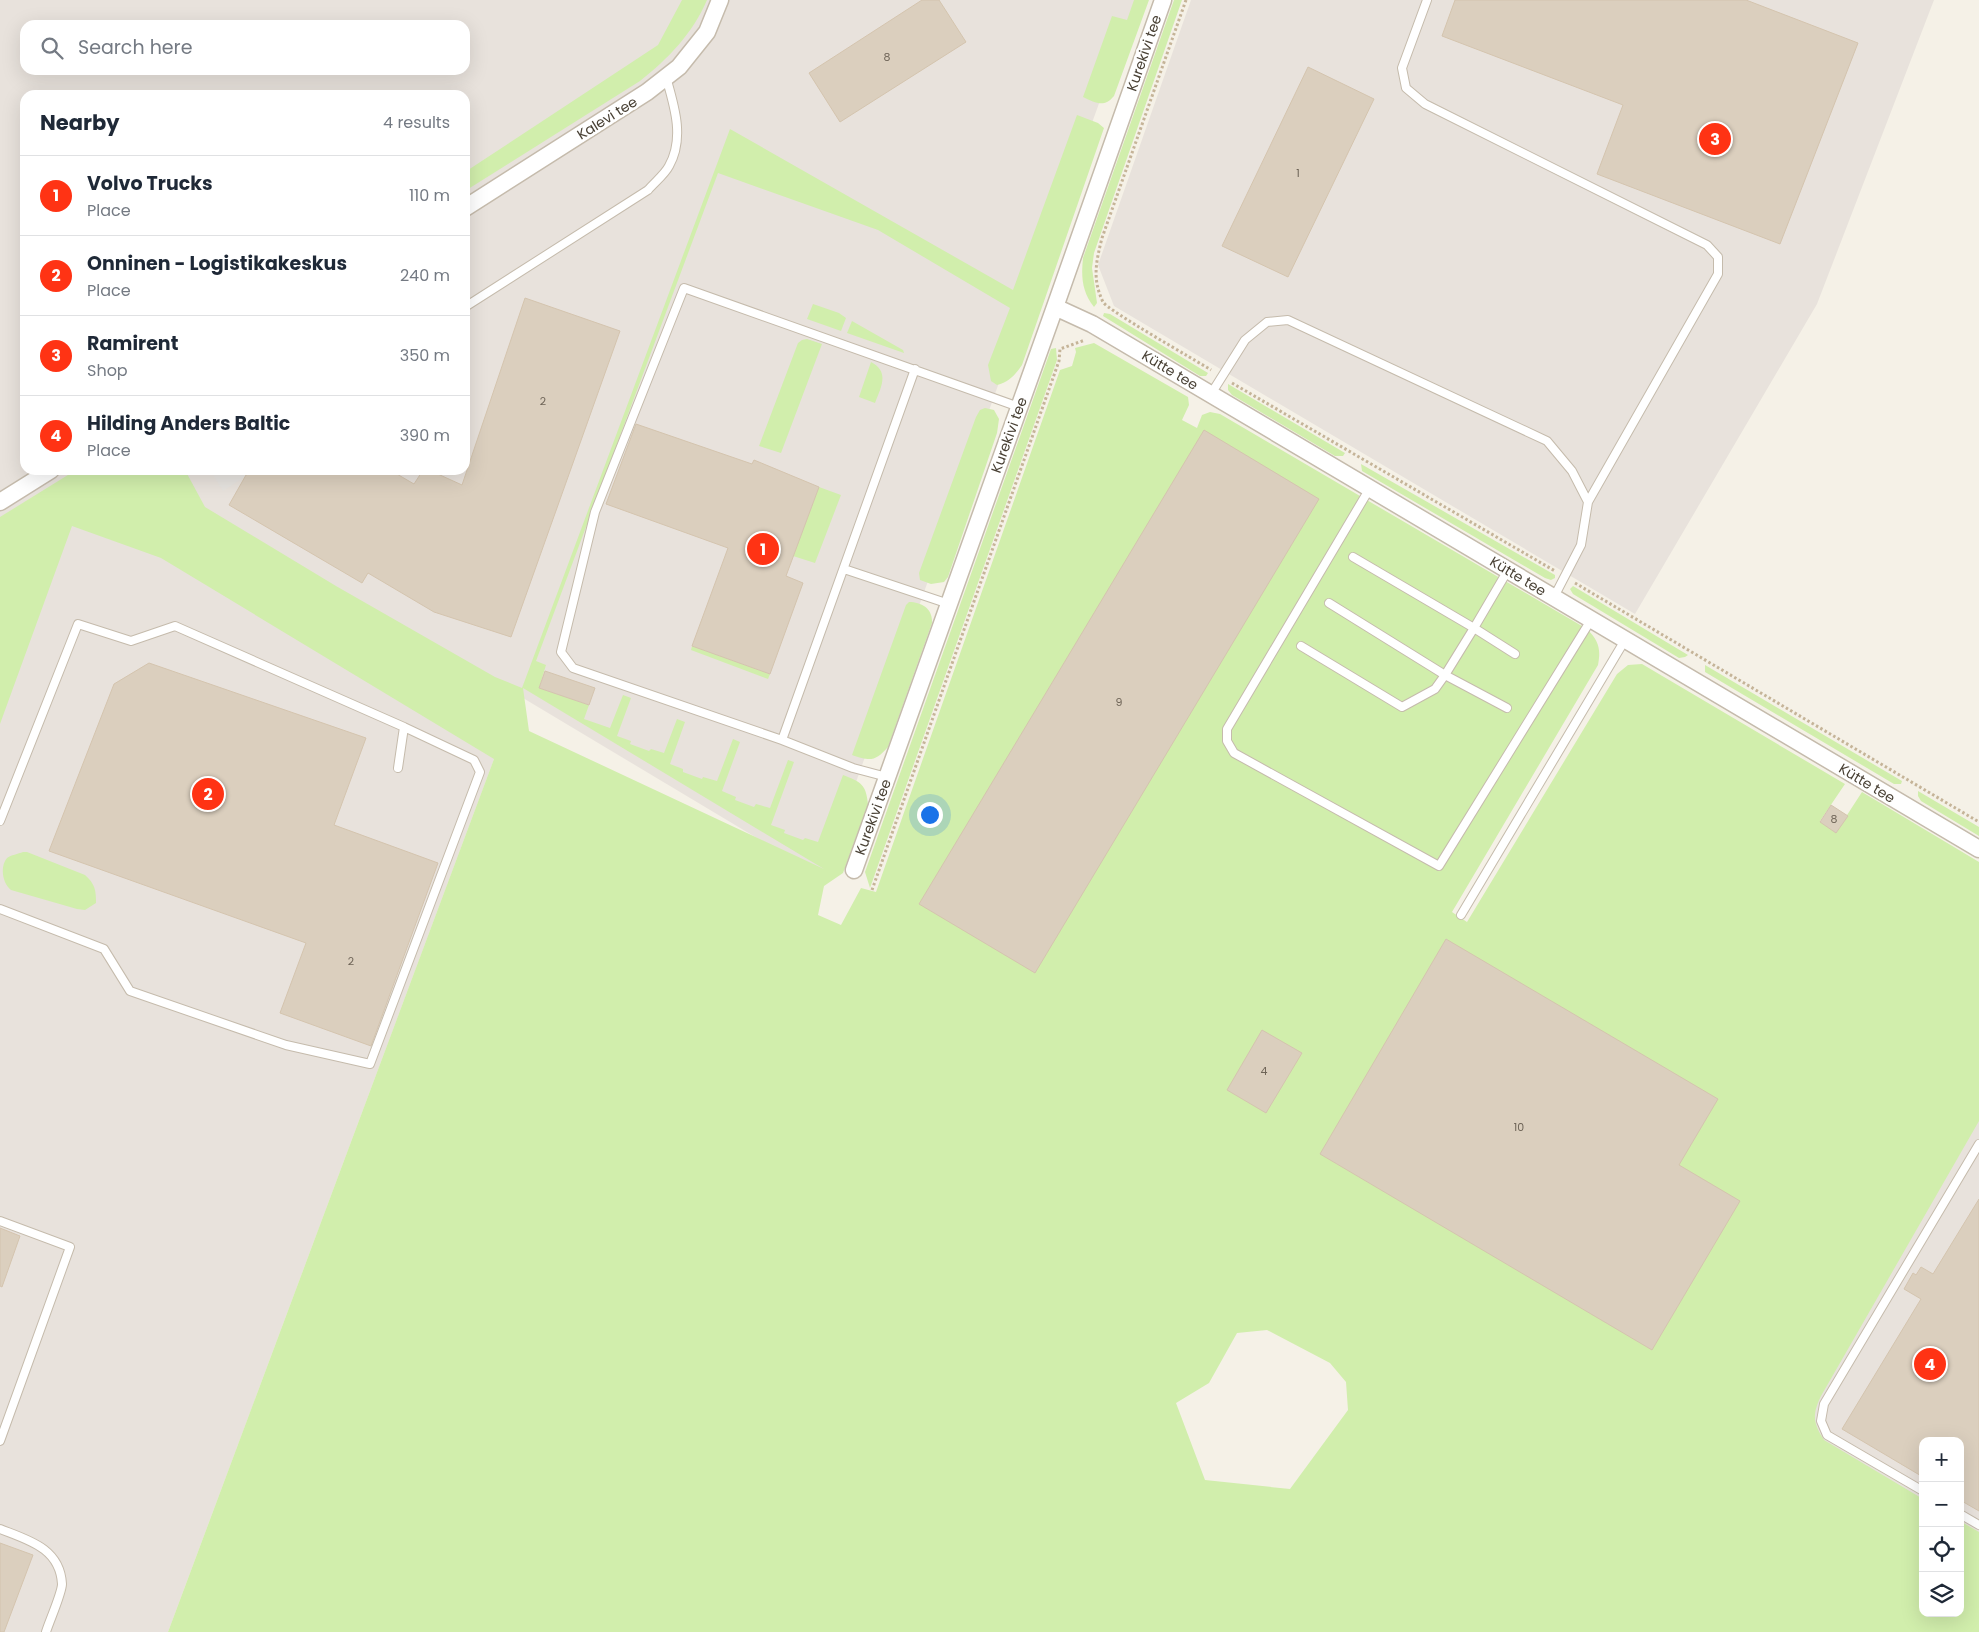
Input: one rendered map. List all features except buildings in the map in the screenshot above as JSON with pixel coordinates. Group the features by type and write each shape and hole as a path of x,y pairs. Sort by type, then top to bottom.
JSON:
{"street":[{"name":"Kalevi tee","path":"470,205 647,92 679,67 707,32 720,0"},
{"name":"Kurekivi tee","path":"854,870 1163,0"},
{"name":"Kütte tee","path":"1055,307 1092,324 1979,849"},
{"path":"0,502 43,475"}],"lane":[{"path":"1427,0 1402,68 1406,88 1425,104 1707,245 1718,257 1718,274 1588,502 1581,545 1554,597"},
{"path":"470,304 648,190 669,166 677,141 676,113 666,77"},
{"path":"887,778 852,768 782,740 573,668 561,652 595,512 684,288 1019,407"},
{"path":"1211,394 1245,340 1266,322 1288,320 1547,441 1572,471 1588,502"},
{"path":"782,740 915,369"},
{"path":"1370,488 1227,729 1227,741 1234,753 1439,866 1591,620"},
{"path":"1353,557 1516,654"},
{"path":"844,569 949,604"},
{"path":"1301,646 1402,707 1435,689 1508,570"},
{"path":"1329,603 1445,675 1507,708"},
{"path":"0,820 78,624 131,641 175,626 474,760 480,772 370,1064 286,1045 130,991 104,949 0,908"},
{"path":"1461,915 1626,640"},
{"path":"398,768 404,727"},
{"path":"1919,1490 1827,1435 1821,1421 1824,1404 1979,1144"},
{"path":"0,1221 70,1247 0,1441"},
{"path":"1964,1516 1979,1525"},
{"path":"0,1529 37,1543 56,1562 62,1586 46,1632"}],"path":[{"path":"1186,0 1102,238 1095,265 1096,282 1104,304 1222,377 1564,576 1979,822"},
{"path":"872,890 1059,361 1060,349 1084,342 1104,304"}],"shaded area":[{"path":"0,0 1136,0 822,877 518,695 168,1632 0,1632"},
{"path":"1191,0 1934,0 1817,304 1635,614 1114,306 1098,265"},
{"path":"213,475 247,475 223,491"},
{"path":"1979,1104 1979,1536 1964,1527 1964,1437 1919,1437 1919,1501 1792,1426"}],"green space":[{"path":"682,0 707,0 695,23 679,45 640,81 470,188 470,169 658,45"},
{"path":"1134,0 1149,0 1114,96 1103,103 1083,97 1112,16 1127,20"},
{"path":"1174,0 1182,0 1094,253 1092,268 1097,303 1094,307 1087,296 1083,284 1083,258"},
{"path":"1077,115 1098,123 1104,128 1022,365 1011,378 997,385 991,381 988,365 1010,308 878,230 718,173 536,661 546,665 539,688 589,705 584,719 610,728 623,695 631,698 617,736 631,741 630,744 649,751 651,749 664,753 677,719 685,722 670,764 683,769 683,772 702,779 703,777 717,781 733,739 740,742 722,791 736,797 735,800 754,807 756,804 770,808 788,760 794,762 771,825 785,830 784,833 803,840 805,838 818,842 843,775 858,782 866,792 868,804 843,873 824,886 818,915 841,925 861,888 876,892 1060,370 1072,366 1076,352 1075,348 1094,343 1188,397 1189,405 1182,420 1197,428 1202,415 1210,412 1220,414 1587,629 1597,641 1599,650 1598,665 1452,912 1467,922 1617,674 1628,665 1642,664 1845,784 1820,821 1836,832 1862,792 1979,862 1979,1121 1821,1396 1816,1408 1815,1419 1824,1440 1919,1497 1919,1617 1964,1617 1964,1523 1979,1532 1979,1632 168,1632 494,759 161,558 72,526 0,724 0,517 68,475 188,475 205,507 336,586 495,677 522,688 730,129 1013,290","holes":["523,688 824,869 529,731","1267,1330 1330,1363 1346,1382 1348,1410 1290,1489 1205,1480 1176,1403 1209,1383 1237,1333"]},
{"path":"813,304 839,313 846,318 841,331 807,319"},
{"path":"1104,313 1110,314 1208,373 1206,376 1200,376 1103,316"},
{"path":"852,321 903,350 904,353 847,333"},
{"path":"807,339 822,344 781,453 759,446 798,343"},
{"path":"1056,348 1057,360 870,888 865,872 1051,349"},
{"path":"871,362 877,366 882,375 881,386 875,403 859,397"},
{"path":"1228,384 1345,453 1343,456 1335,456 1232,395 1228,390"},
{"path":"985,408 994,410 999,419 997,433 948,577 944,582 931,584 920,580 919,573 976,417 980,410"},
{"path":"1361,464 1555,575 1555,578 1551,580 1545,578 1362,471"},
{"path":"819,487 841,495 815,563 793,556"},
{"path":"1573,586 1688,655 1679,658 1573,594 1570,589"},
{"path":"909,602 918,603 926,607 931,614 932,623 888,747 876,758 872,759 852,755 906,605"},
{"path":"692,646 770,674 768,679 691,650"},
{"path":"1705,665 1902,781 1901,784 1894,784 1705,672"},
{"path":"1918,791 1979,827 1979,836 1921,801"},
{"path":"23,852 85,875 91,881 94,888 96,903 85,910 77,909 11,890 4,879 3,865 7,858"}],"place":[{"name":"Ramirent","path":"1715,139"},
{"name":"Volvo Trucks","path":"763,549"},
{"name":"Onninen - Logistikakeskus","path":"208,794"},
{"name":"Hilding Anders Baltic","path":"1930,1364"}]}
